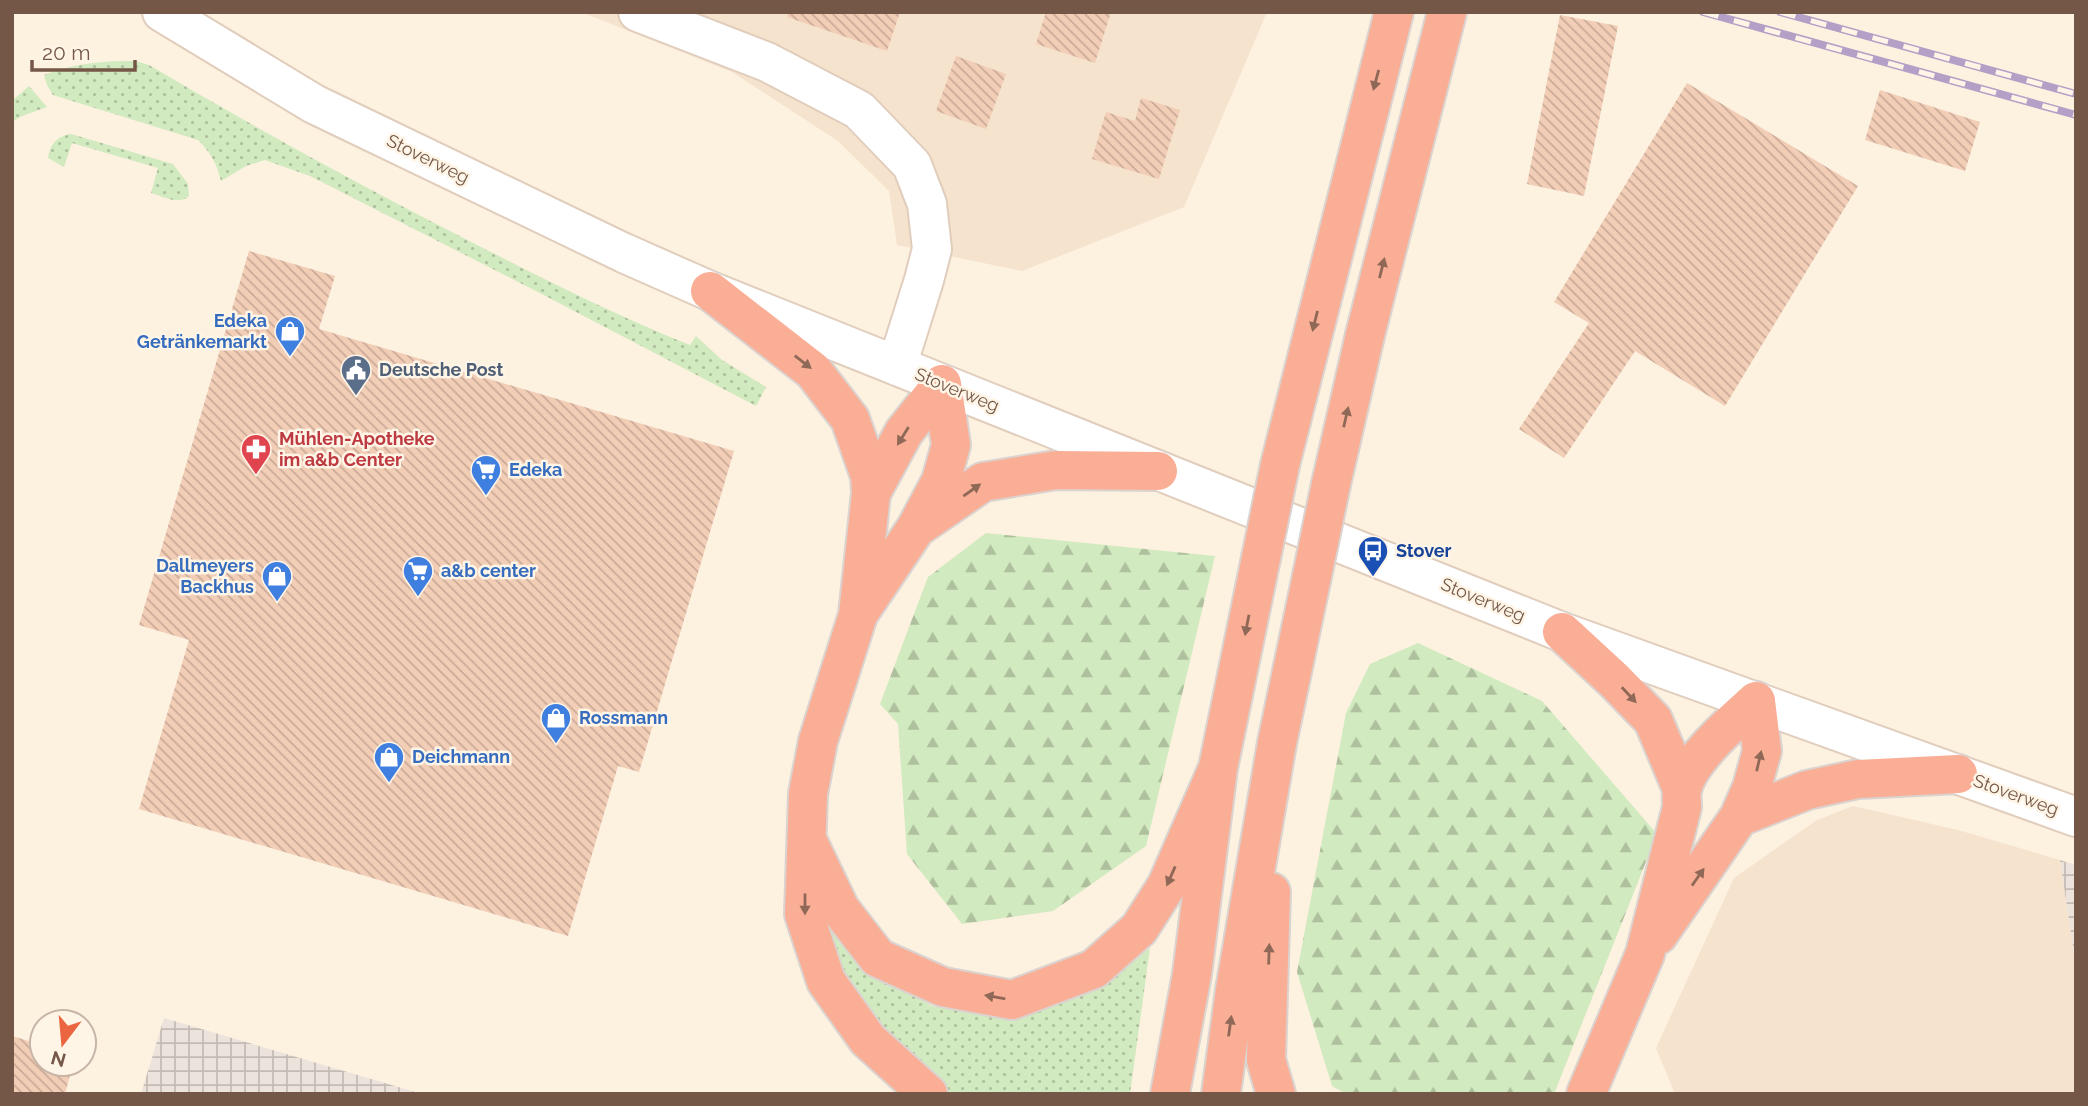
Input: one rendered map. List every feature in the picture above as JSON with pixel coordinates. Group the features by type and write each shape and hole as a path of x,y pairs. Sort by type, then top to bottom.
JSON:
{"highway":[{"path":"1170,1094 1192,974 1219,768 1280,465 1394,13"},
{"path":"1221,1094 1235,990 1277,743 1331,484 1445,20"},
{"path":"710,291 813,371 850,419 870,476 871,493 858,615 818,741 808,794 804,914 826,981 868,1040 928,1094"},
{"path":"871,493 904,432 942,384"},
{"path":"858,615 916,528 941,481 951,445 942,384"},
{"path":"916,528 983,482 1056,470 1158,471"},
{"path":"1562,632 1653,720 1682,789 1682,807 1645,954 1586,1094"},
{"path":"1682,789 1695,765 1720,734 1756,701"},
{"path":"1645,954 1739,817 1752,787 1762,751 1756,701"},
{"path":"1276,1094 1266,1060 1277,743"},
{"path":"806,835 840,909 878,958 943,988 1012,1000 1094,969 1139,929 1167,885 1219,768"},
{"path":"1739,817 1807,790 1858,779 1958,774"}],"street":[{"name":"Stoverweg","path":"162,12 314,104 624,253 710,291 1562,632 2076,817"},
{"name":"Stoverweg","path":"638,12 767,62 859,110 912,165 927,204 932,249 897,366"}],"shaded area":[{"path":"581,12 1267,12 1184,207 1022,271 897,245 889,191 838,141 732,72"},
{"path":"1853,806 1958,830 2060,860 2076,967 2076,1094 1675,1094 1656,1048 1734,878 1817,820"},
{"path":"2060,860 2076,865 2076,967"},
{"path":"164,1018 422,1094 141,1094"}],"green space":[{"path":"136,61 149,65 354,181 583,298 690,345 696,336 722,360 766,387 756,406 310,176 265,160 246,166 221,181 213,159 198,140 53,95 44,75 101,62"},
{"path":"29,86 47,107 12,122 12,101"},
{"path":"71,134 173,164 188,184 189,196 176,200 151,193 158,168 72,143 64,167 48,158 55,141"},
{"path":"986,533 1215,556 1146,846 1053,911 962,924 907,854 898,724 880,704 928,577"},
{"path":"1418,643 1542,701 1657,834 1554,1094 1346,1094 1332,1086 1297,972 1346,713 1370,664"},
{"path":"831,930 871,972 932,1006 1001,1018 1051,1007 1113,976 1150,948 1130,1094 951,1094 859,1007 824,938"}],"building":[{"path":"788,12 900,12 887,51 787,17"},
{"path":"1046,12 1111,12 1095,63 1036,44"},
{"path":"1560,15 1618,26 1584,196 1527,184"},
{"path":"956,56 1006,74 986,129 936,111"},
{"path":"1687,83 1858,186 1725,406 1635,351 1564,458 1519,429 1589,323 1554,302"},
{"path":"1880,90 1980,122 1965,171 1865,140"},
{"path":"1141,98 1180,110 1159,179 1092,159 1106,112 1135,121"},
{"name":"a&b center","path":"249,251 335,276 319,329 734,451 639,772 618,766 568,936 139,809 189,640 139,625"},
{"path":"12,1036 28,1041 28,1078 69,1078 65,1094 12,1094"}],"railway":[{"path":"1703,12 2076,115"},
{"path":"1780,12 2076,94"}],"place":[{"name":"Edeka Getränkemarkt","path":"290,358"},
{"name":"Deutsche Post","path":"356,397"},
{"name":"Mühlen-Apotheke im a&b Center","path":"256,476"},
{"name":"Edeka","path":"486,497"},
{"name":"Stover","path":"1373,578"},
{"name":"a&b center","path":"418,598"},
{"name":"Dallmeyers Backhus","path":"277,603"},
{"name":"Rossmann","path":"556,745"},
{"name":"Deichmann","path":"389,784"}]}
